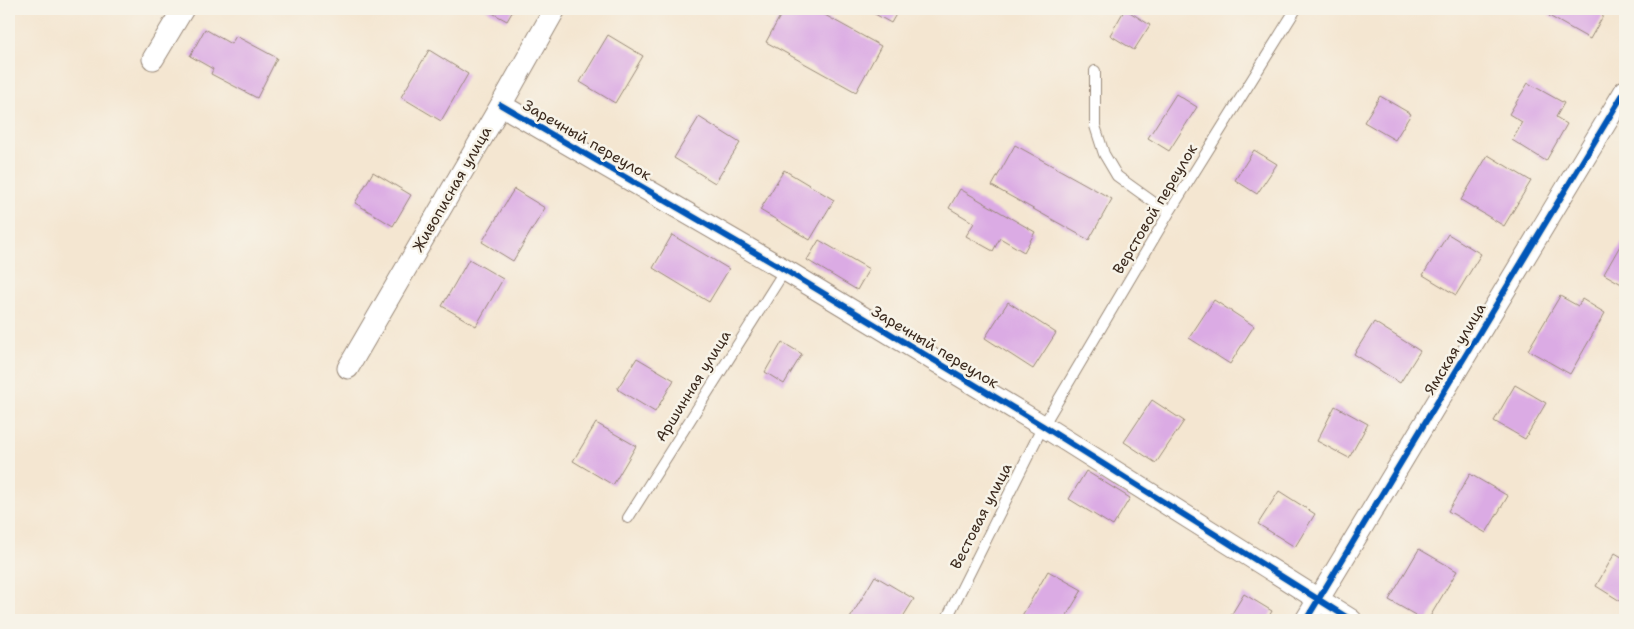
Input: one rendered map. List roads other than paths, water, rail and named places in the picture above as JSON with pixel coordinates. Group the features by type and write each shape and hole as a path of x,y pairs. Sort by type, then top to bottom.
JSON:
{"street":[{"path":"153,59 183,9"},
{"name":"Живописная улица","path":"348,368 555,9"},
{"name":"Ямская улица","path":"1306,620 1625,91"},
{"name":"Заречный переулок","path":"501,104 784,270 1043,426 1351,620"}],"lane":[{"name":"Верстовой переулок","path":"1043,426 1170,211 1296,9"},
{"path":"1095,71 1095,126 1104,154 1117,176 1156,204 1170,211"},
{"name":"Аршинная улица","path":"628,518 784,270"},
{"name":"Вестовая улица","path":"946,620 1043,426"}]}
